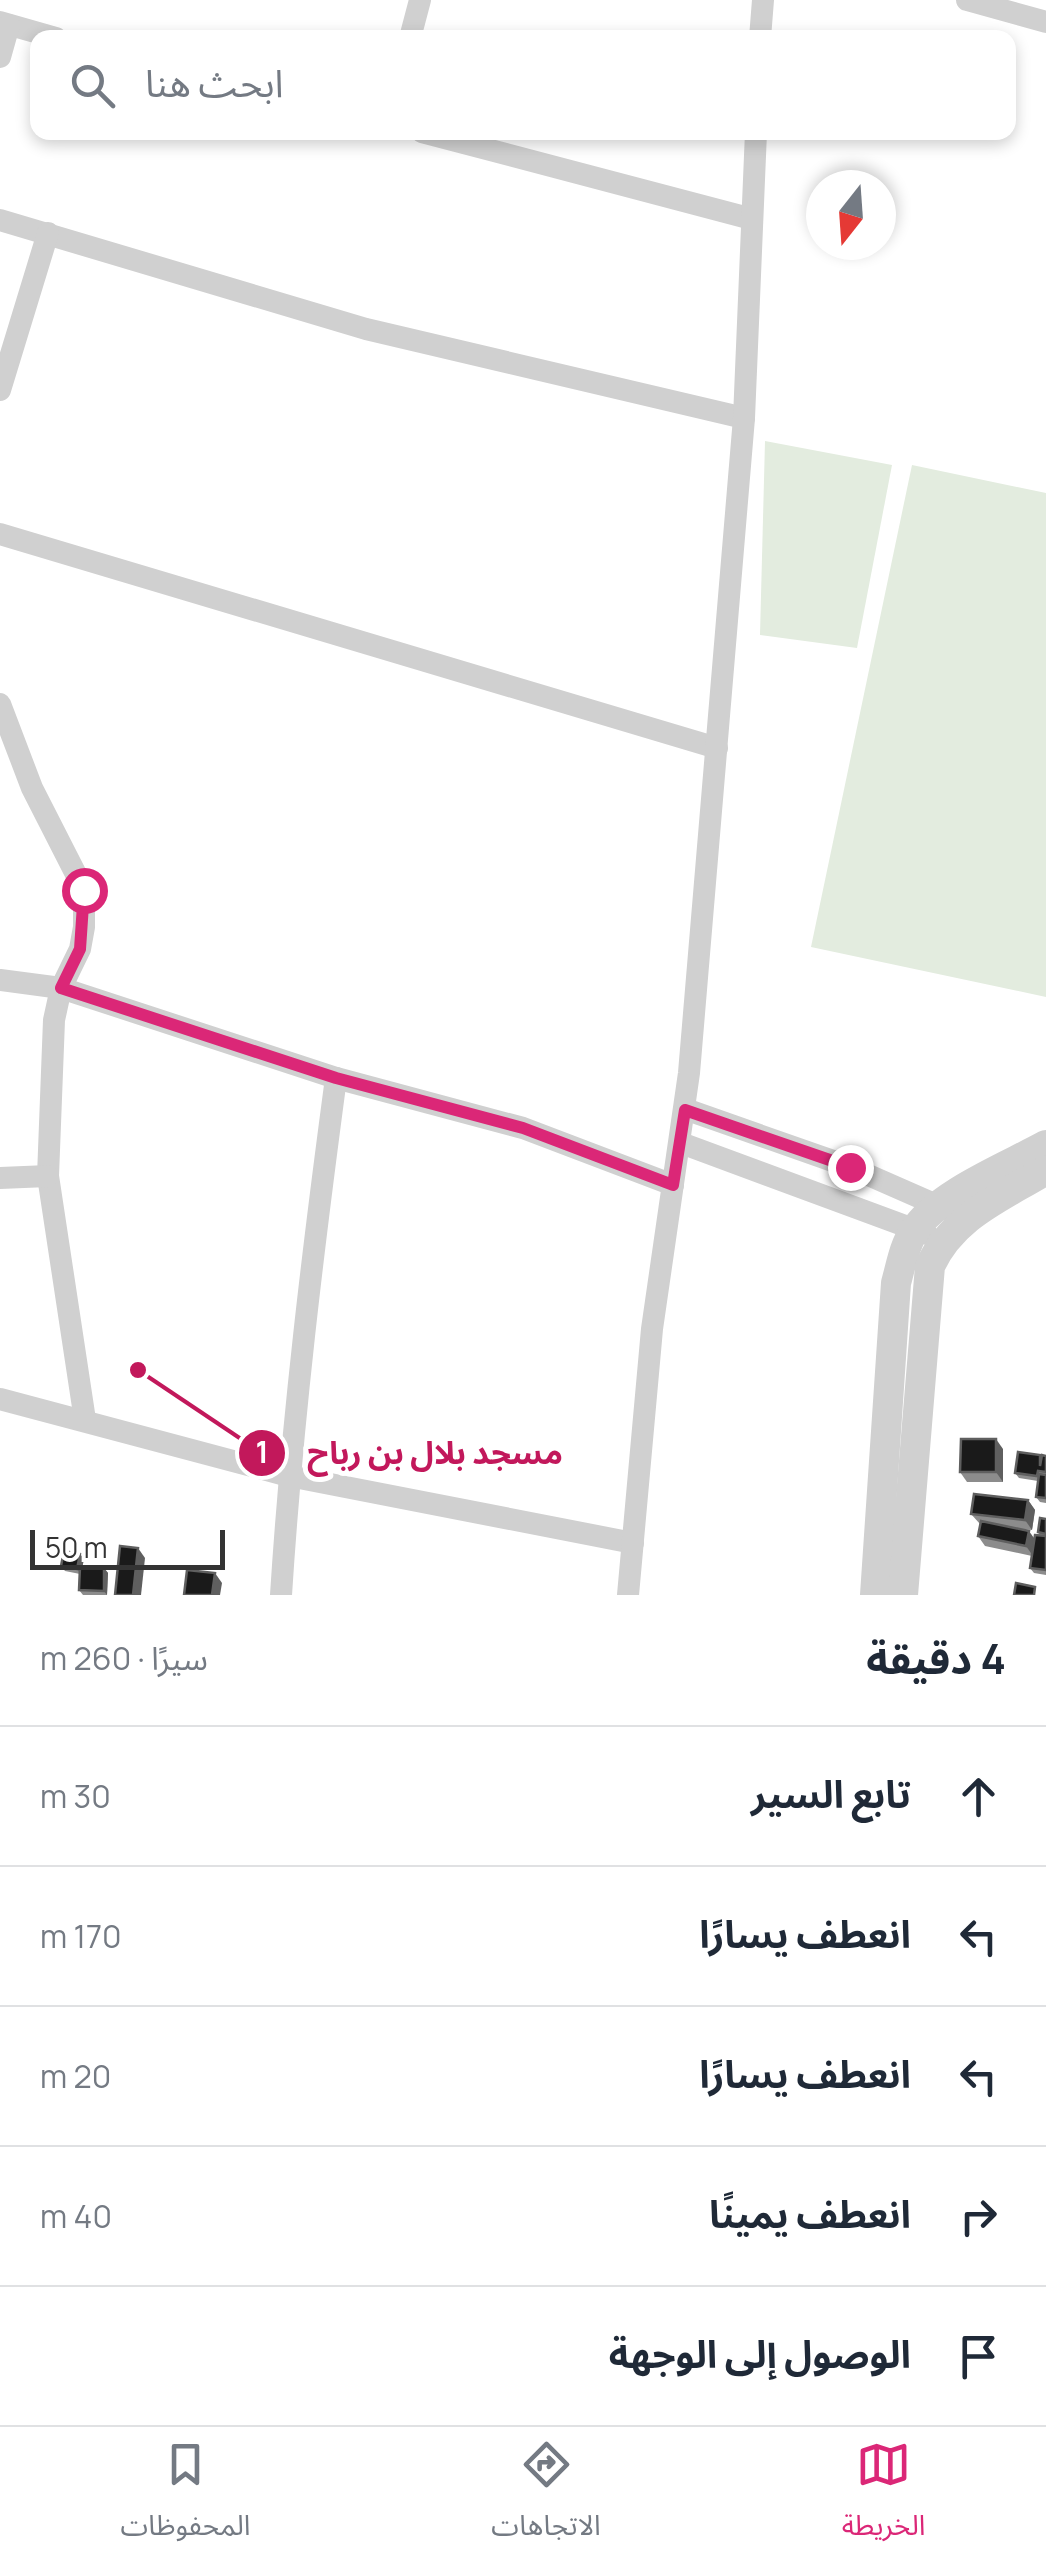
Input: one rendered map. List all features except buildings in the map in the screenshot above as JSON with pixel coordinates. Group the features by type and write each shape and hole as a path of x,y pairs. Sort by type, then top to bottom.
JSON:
{"street":[{"path":"412,30 420,0"},
{"path":"760,30 762,0"},
{"path":"967,0 1046,22"},
{"path":"0,57 4,24 30,31"},
{"path":"452,140 752,219"},
{"path":"628,1595 652,1329 685,1110 718,748 744,418 756,140"},
{"path":"0,220 366,328 744,418"},
{"path":"0,390 7,341 48,233"},
{"path":"0,534 718,748"},
{"path":"0,704 32,788 84,890 80,949 61,988 54,1020 48,1176 85,1420"},
{"path":"0,980 61,988 336,1078 523,1128 673,1185"},
{"path":"281,1595 307,1293 336,1078"},
{"path":"685,1110 850,1167 952,1212 1046,1170"},
{"path":"681,1143 928,1235"},
{"path":"875,1595 896,1283 905,1249 1046,1145"},
{"path":"0,1178 48,1176"},
{"path":"903,1595 930,1266 928,1235"},
{"path":"0,1399 289,1476 633,1543"}],"shaded area":[{"path":"765,441 892,465 857,648 760,635"},
{"path":"912,465 1046,493 1046,997 811,947"}],"place":[{"name":"مسجد بلال بن رباح","path":"138,1370"}],"route":[{"path":"84,890 80,949 61,988 336,1078 523,1128 673,1185 685,1110 850,1167"}]}
